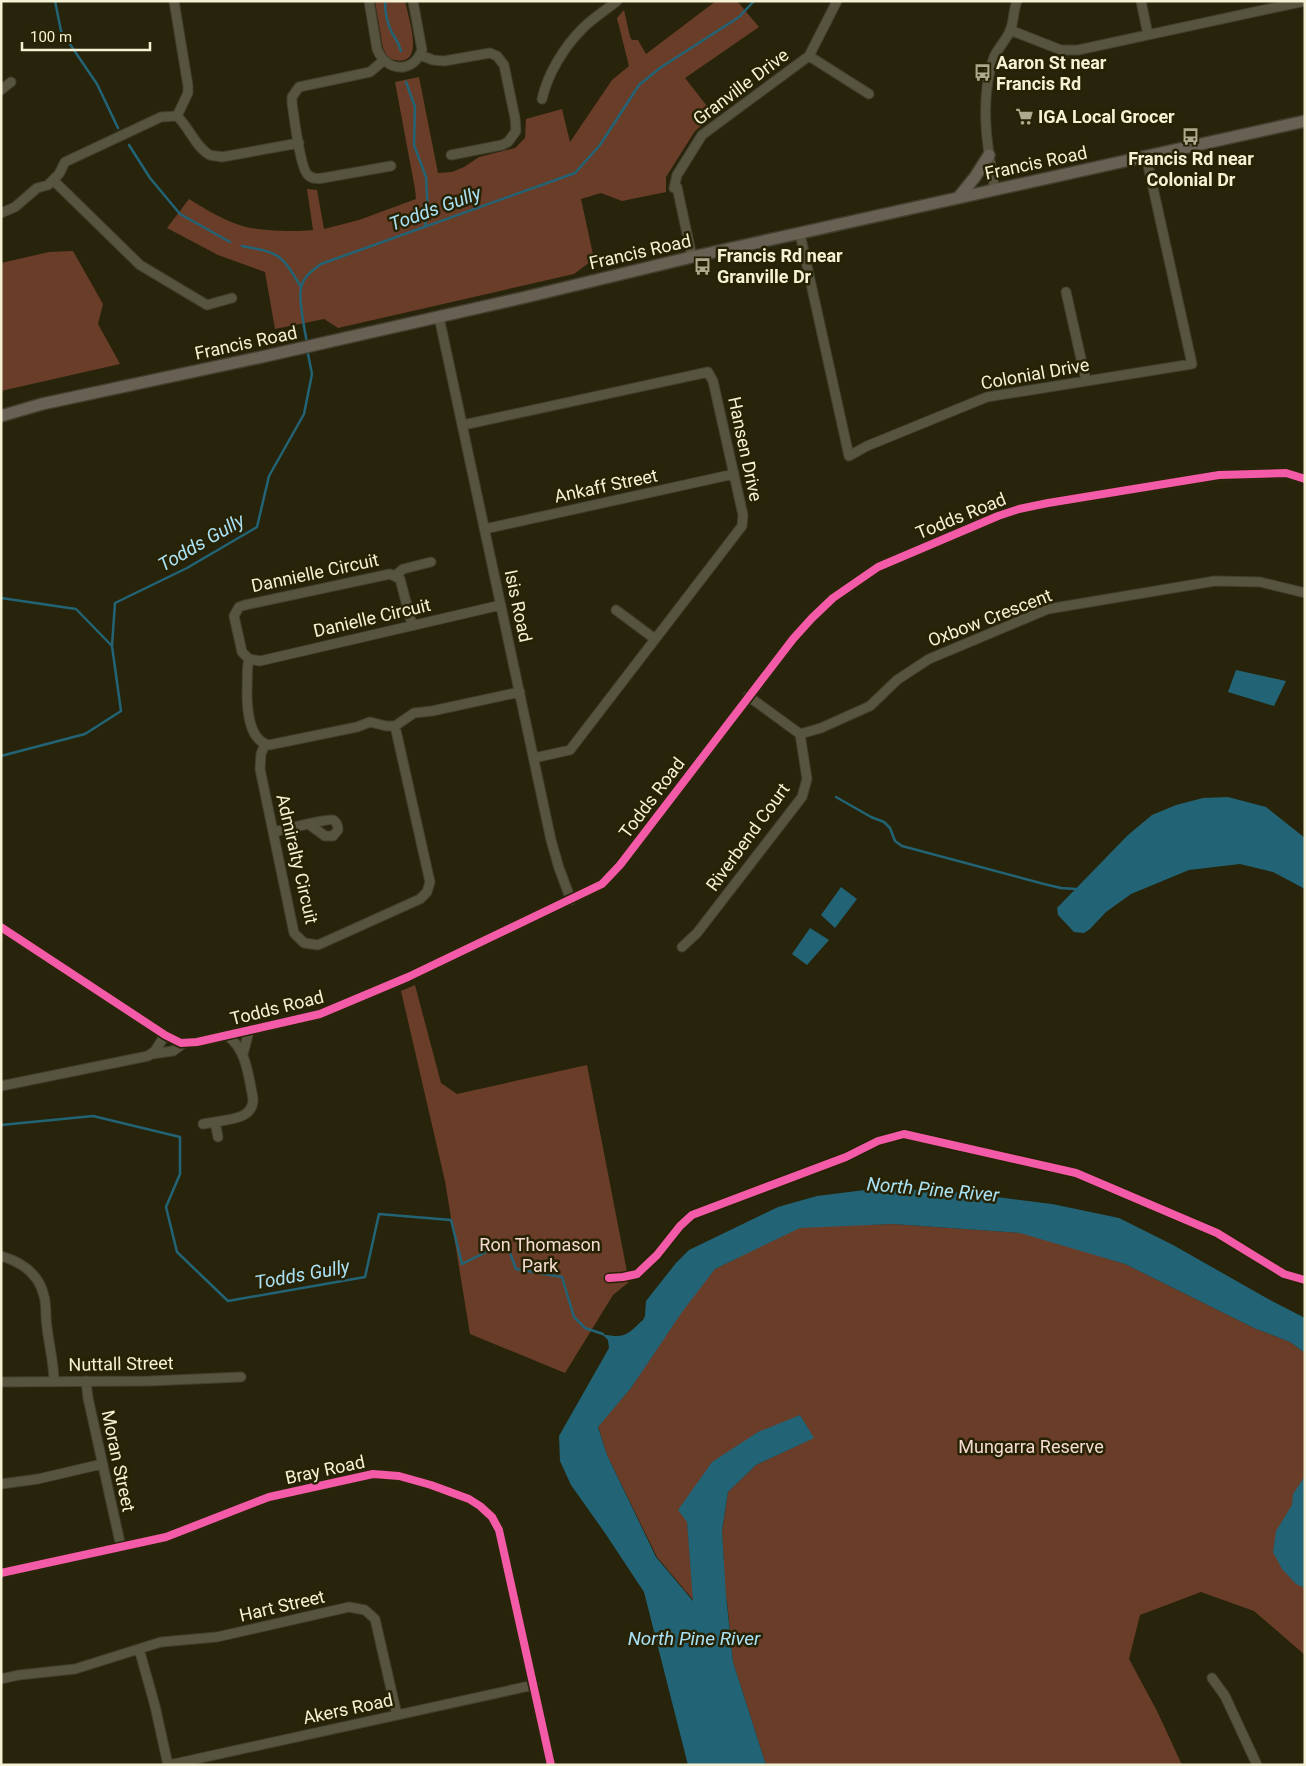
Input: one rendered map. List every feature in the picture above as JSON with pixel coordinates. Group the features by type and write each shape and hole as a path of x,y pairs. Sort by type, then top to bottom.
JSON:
{"main road":[{"name":"Francis Road","path":"1,416 42,404 281,353 692,257 1305,121"},
{"path":"958,198 975,177 989,155"},
{"name":"Francis Road","path":"1,408 42,404"}],"street":[{"path":"174,1 188,86 188,93 177,116"},
{"path":"369,1 377,49 383,61 400,67 412,63 420,55 422,43 413,1"},
{"path":"542,99 546,82 568,46 583,28 617,1"},
{"name":"Granville Drive","path":"692,257 676,187 674,188 677,175 702,135 809,56 837,1"},
{"path":"995,190 989,155 986,112 988,85 994,57 1010,30 1017,1"},
{"path":"1141,1 1148,35"},
{"path":"1010,30 1061,50 1078,50 1305,1"},
{"path":"420,55 433,60 444,61 490,53 497,56 504,65 516,126 513,137 502,145 451,155"},
{"path":"809,56 869,94"},
{"path":"383,61 370,72 299,87 292,97 292,103 298,143 304,170 308,175 315,179 391,166"},
{"path":"1,90 11,82"},
{"path":"1,213 15,207 37,188 48,185 59,174 66,162 161,117 177,116 185,123 200,145 210,154 222,157 298,143"},
{"name":"Colonial Drive","path":"800,234 849,456 866,446 987,397 1192,364 1146,156"},
{"path":"54,180 140,264 207,306 232,298"},
{"path":"1066,292 1086,381"},
{"name":"Isis Road","path":"439,317 551,840 571,900"},
{"name":"Hansen Drive","path":"463,425 708,372 713,381 743,515 742,526 570,750 534,758"},
{"name":"Todds Road","path":"1,1086 142,1058 152,1054 173,1051 184,1043 228,1036 320,1014 408,977 596,888 611,876 748,696 812,618 832,598 878,567 899,557 998,516 1048,502 1219,475 1286,473 1305,478"},
{"name":"Ankaff Street","path":"485,529 734,474"},
{"name":"Dannielle Circuit","path":"395,576 403,569 431,562"},
{"name":"Dannielle Circuit","path":"249,659 242,652 234,621 234,616 239,607 385,574 395,576 400,580 412,625"},
{"name":"Oxbow Crescent","path":"800,734 821,728 870,706 896,680 929,659 1048,609 1215,581 1260,582 1305,593"},
{"name":"Danielle Circuit","path":"249,659 260,661 502,605"},
{"path":"616,610 655,639"},
{"path":"249,659 246,675 248,690 246,704 254,734 265,744 273,746 357,728 370,722 394,726 410,715 419,712 432,711 520,692"},
{"path":"748,696 800,734"},
{"name":"Admiralty Circuit","path":"265,744 261,754 260,769 294,933 304,943 318,945 420,899 427,892 430,882 394,726"},
{"name":"Riverbend Court","path":"682,947 697,933 802,797 807,779 800,734"},
{"path":"274,832 310,825"},
{"path":"1,927 165,1035 184,1043"},
{"path":"243,1054 249,1031"},
{"path":"152,1054 165,1035"},
{"path":"203,1124 244,1116 252,1108 253,1098 243,1054 236,1043 228,1036"},
{"path":"215,1122 218,1137"},
{"path":"1,1256 25,1266 40,1285 44,1296 46,1327 53,1362 54,1382"},
{"name":"Nuttall Street","path":"1,1382 150,1381 241,1377"},
{"name":"Moran Street","path":"86,1381 88,1398 121,1547"},
{"path":"1,1484 38,1479 102,1464"},
{"name":"Bray Road","path":"1,1573 166,1538 269,1497 373,1474 399,1476 469,1499 492,1517 499,1530 551,1765"},
{"name":"Hart Street","path":"1,1680 19,1675 74,1669 167,1641 218,1637 349,1607 365,1610 375,1619 397,1715"},
{"path":"139,1649 155,1706 168,1765"},
{"path":"1212,1678 1225,1696 1257,1765"},
{"name":"Akers Road","path":"168,1765 534,1685"}],"green space":[{"path":"375,1 405,1 413,43 412,52 408,58 400,61 388,58 383,48"},
{"path":"716,1 737,1 759,27 685,78 714,115 695,131 666,177 666,192 622,201 601,193 581,199 594,259 574,274 338,328 324,319 275,329 265,272 218,255 167,228 189,199 239,225 288,231 313,230 307,189 317,190 324,229 359,220 416,199 395,82 419,77 438,173 452,172 479,157 515,148 525,138 526,119 562,109 570,142 612,80 629,66 617,18 624,10 630,37 632,40 638,40 646,54"},
{"path":"73,251 103,304 98,324 120,364 1,391 1,263 49,252"},
{"name":"Ron Thomason Park","path":"415,985 441,1083 457,1094 587,1065 629,1282 613,1295 565,1373 470,1334 445,1181 401,991"},
{"name":"Mungarra Reserve","path":"807,1223 893,1224 1051,1235 1103,1257 1125,1264 1254,1328 1290,1342 1305,1353 1305,1655 1254,1611 1201,1592 1140,1615 1129,1659 1157,1711 1182,1765 766,1765 733,1662 727,1601 721,1580 724,1565 722,1532 728,1492 756,1465 813,1438 800,1415 687,1522 694,1601 657,1557 607,1455 598,1426 631,1388 703,1277 715,1269"}],"water":[{"path":"1236,670 1286,681 1274,706 1228,692"},
{"path":"1228,797 1266,807 1305,838 1305,889 1273,872 1240,864 1189,870 1131,894 1106,912 1084,933 1074,932 1058,915 1057,908 1128,835 1152,815 1176,805 1203,798"},
{"path":"841,887 857,899 835,928 821,915"},
{"path":"810,928 829,940 807,965 792,954"},
{"name":"North Pine River","path":"881,1188 966,1193 1052,1204 1119,1218 1173,1245 1305,1318 1305,1353 1290,1342 1254,1328 1125,1264 1020,1233 893,1224 800,1228 715,1269 682,1312 631,1388 598,1427 607,1455 656,1557 693,1601 687,1522 678,1510 712,1462 758,1432 800,1415 814,1438 756,1465 728,1492 722,1531 733,1662 766,1765 688,1765 644,1592 571,1485 560,1461 559,1436 609,1348 608,1340 602,1334 621,1336 643,1320 646,1301 676,1263 689,1250 778,1207 817,1196"},
{"path":"1305,1476 1305,1588 1296,1584 1282,1569 1273,1552 1276,1531 1292,1505 1293,1494"}],"waterway":[{"path":"55,1 61,31 97,84 118,128"},
{"path":"385,1 389,25 401,51"},
{"name":"Todds Gully","path":"307,343 300,293 306,277 318,266 575,173 600,145 639,85 660,68 739,17 754,1"},
{"path":"406,82 415,107 414,145 426,177 428,211 425,226"},
{"path":"129,145 150,178 180,214 230,242"},
{"path":"242,246 273,253 279,257 284,261 301,287"},
{"name":"Todds Gully","path":"1,756 85,734 121,711 112,646 115,603 187,568 257,527 269,476 304,414 312,374 307,349"},
{"path":"1,598 76,609 112,646"},
{"path":"836,797 871,817 884,822 890,828 895,841 902,846 1044,884 1076,889"},
{"name":"Todds Gully","path":"1,1125 93,1116 180,1137 180,1174 166,1207 177,1252 228,1301 365,1277 379,1214 451,1220 462,1264 506,1242 516,1269 562,1277 574,1317 585,1328 603,1334"}],"cycle path":[{"path":"1,927 165,1035 181,1043 197,1042 320,1014 408,977 602,884 620,865 793,639 833,598 878,567 998,516 1048,503 1219,475 1286,473 1305,479"},
{"path":"609,1278 637,1274 657,1255 680,1226 692,1215 846,1157 878,1141 904,1134 1076,1173 1217,1233 1284,1274 1305,1280"},
{"path":"1,1573 166,1537 269,1497 373,1474 399,1476 431,1485 469,1499 480,1506 492,1517 499,1530 551,1765"}],"place":[{"name":"Aaron St near Francis Rd","path":"982,73"},
{"name":"IGA Local Grocer","path":"1024,117"},
{"name":"Francis Rd near Colonial Dr","path":"1191,136"},
{"name":"Francis Rd near Granville Dr","path":"703,266"}]}
